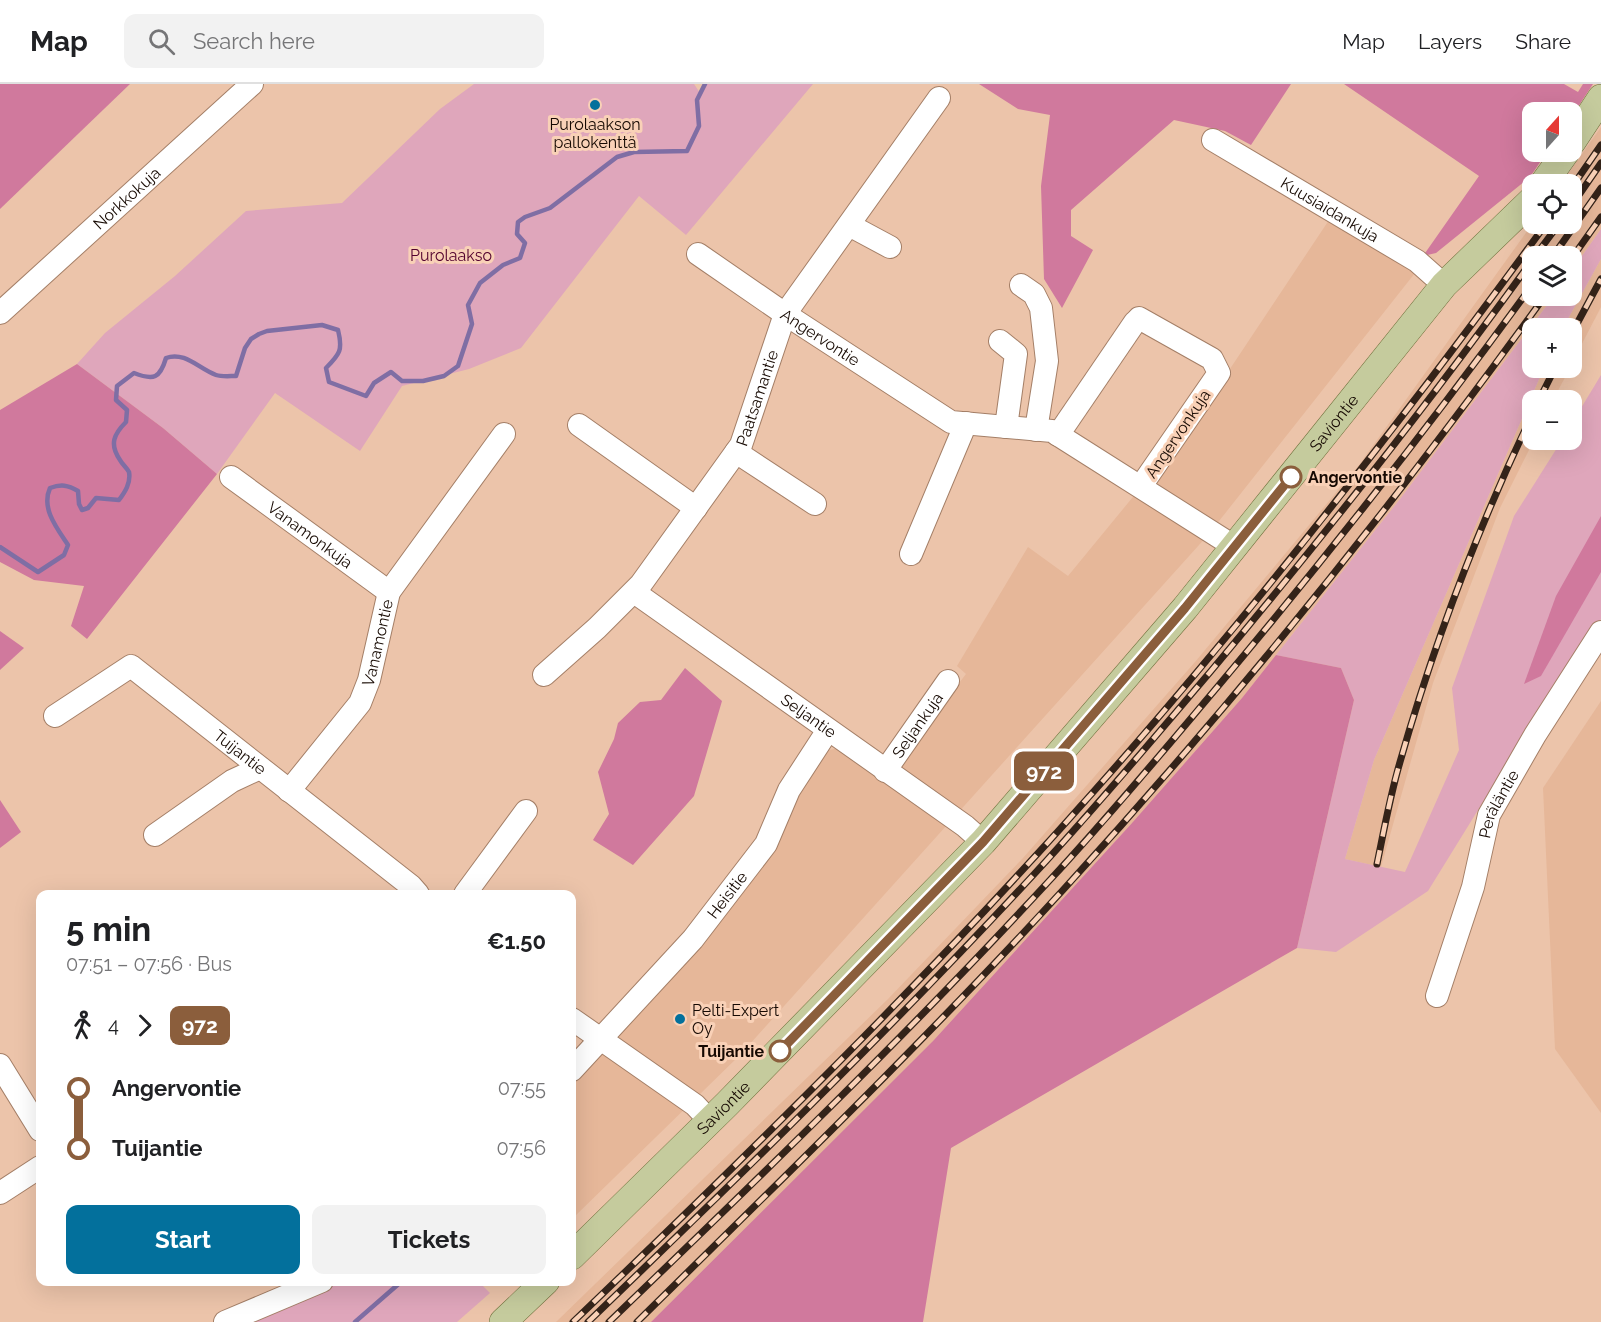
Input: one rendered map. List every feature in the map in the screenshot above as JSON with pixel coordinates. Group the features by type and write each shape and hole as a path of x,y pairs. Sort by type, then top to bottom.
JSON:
{"main road":[{"path":"1582,127 1601,98"},
{"name":"Saviontie","path":"576,1252 710,1121 983,842 1178,617 1444,285 1522,210"},
{"path":"503,1322 541,1286"}],"street":[{"name":"Norkkokuja","path":"0,313 252,84"},
{"name":"Paatsamantie","path":"544,675 634,592 741,445 785,314 939,98"},
{"name":"Kuusiaidankuja","path":"1213,140 1417,261 1444,285"},
{"path":"849,225 890,247"},
{"name":"Angervontie","path":"698,254 785,314 951,422 1052,431 1235,547"},
{"path":"1022,285 1034,294 1041,308 1047,361 1036,430"},
{"name":"Angervonkuja","path":"1058,435 1137,320 1212,359 1219,374 1142,486"},
{"path":"1000,341 1016,354 1006,427"},
{"path":"911,554 966,423"},
{"path":"579,425 696,508"},
{"name":"Vanamontie","path":"289,791 360,703 369,680 389,592 504,434"},
{"path":"736,452 815,504"},
{"name":"Vanamonkuja","path":"231,477 389,592"},
{"name":"Seljantie","path":"634,592 966,826 983,842"},
{"name":"Peräläntie","path":"1437,996 1473,887 1489,815 1535,735 1601,632"},
{"name":"Tuijantie","path":"55,716 131,666 414,890"},
{"name":"Seljankuja","path":"885,771 948,681"},
{"name":"Heisitie","path":"576,1066 693,939 766,844 789,790 828,730"},
{"path":"155,835 232,781 260,768"},
{"path":"468,890 526,811"},
{"path":"576,1022 695,1105 710,1121"},
{"path":"0,1065 36,1124"},
{"path":"0,1193 36,1170"},
{"path":"225,1322 310,1286"}],"shaded area":[{"path":"0,84 130,84 0,209"},
{"path":"979,84 1291,84 1251,145 1225,131 1174,120 1071,210 1071,236 1093,250 1062,308 1044,279 1041,186 1050,115 1018,109"},
{"path":"1344,84 1564,84 1578,92 1583,84 1593,84 1581,102 1522,102 1522,162 1540,162 1532,174 1522,174 1522,183 1436,253 1423,256 1479,176"},
{"path":"1601,127 1601,229 1582,256 1582,246 1522,246 1522,306 1546,306 1537,318 1522,318 1522,338 1400,499 1242,698 1132,823 933,1041 651,1322 556,1322 888,999 1023,858 1195,662 1359,465 1525,234 1582,234 1582,174 1568,174 1576,162 1582,162 1582,154"},
{"path":"1331,217 1415,273 1208,535 740,1055 576,1215 576,1069 796,791 823,751 840,748 885,779 966,674 957,666 1028,547 1068,576 1137,492 1154,483"},
{"path":"1601,259 1601,307 1582,344 1582,318 1569,318 1575,306 1582,306 1582,294"},
{"path":"77,364 163,428 217,474 87,639 71,626 84,586 34,580 0,562 0,410"},
{"path":"1540,378 1565,378 1558,390 1534,390"},
{"path":"1522,419 1522,450 1529,450 1500,508 1433,683 1381,867 1345,859 1374,760"},
{"path":"1601,516 1601,572 1541,676 1524,684 1556,596"},
{"path":"0,631 24,648 0,670"},
{"path":"1276,655 1341,668 1354,700 1297,948 951,1148 923,1322 651,1322 933,1041 1132,823 1242,698"},
{"path":"685,668 722,701 694,796 633,865 593,840 609,814 598,772 614,739 618,723 640,702 661,700"},
{"path":"1601,701 1601,1113 1555,1049 1543,788"},
{"path":"0,800 21,832 0,848"}],"green space":[{"name":"Purolaakso","path":"474,84 694,84 700,93 705,84 813,84 686,235 639,196 521,348 469,369 402,386 360,451 275,393 217,474 163,428 77,364 105,333 175,276 246,211 342,203 440,109"},
{"path":"1601,229 1601,259 1582,294 1582,256"},
{"path":"1546,306 1575,306 1569,318 1537,318"},
{"path":"1522,338 1522,378 1540,378 1534,390 1522,390 1522,419 1374,760 1345,859 1405,872 1459,750 1452,688 1514,516 1556,450 1582,450 1582,406 1601,375 1601,619 1512,755 1428,891 1336,952 1297,948 1354,700 1341,668 1276,655 1400,499"},
{"path":"310,1286 483,1286 490,1293 457,1322 225,1322"}],"waterway":[{"path":"0,547 38,572 64,555 68,545 51,517 47,503 50,488 64,486 78,491 82,510 88,508 96,498 119,500 127,487 129,472 117,454 114,444 118,431 126,422 127,410 116,400 117,386 134,373 147,377 159,374 166,358 179,357 216,375 236,376 245,348 251,339 259,334 267,331 322,325 338,330 340,342 337,355 326,368 329,382 366,396 374,383 391,372 402,381 423,381 444,376 458,366 472,324 468,305 480,283 503,265 520,258 525,243 517,234 518,222 550,208 617,157 634,152 687,151 699,126 697,100 705,84"},
{"path":"355,1322 396,1286"}],"railway":[{"path":"1581,174 1601,145"},
{"path":"1582,191 1601,163"},
{"path":"1560,246 1601,188"},
{"path":"1580,246 1601,217"},
{"path":"573,1322 905,995 1095,790 1155,722 1328,512 1539,234"},
{"path":"1542,246 1552,234"},
{"path":"588,1322 872,1043 983,929 1081,822 1211,671 1294,570 1416,416 1522,274"},
{"path":"1580,318 1601,279"},
{"path":"609,1322 887,1050 996,938 1091,835 1214,691 1337,541 1522,299"},
{"path":"637,1322 906,1055 1012,946 1127,819 1313,600 1431,449 1538,306"},
{"path":"1544,390 1550,378"},
{"path":"1377,864 1396,775 1413,717 1476,541 1522,436"}],"bus line":[{"name":"972","path":"780,1051 983,842 1185,608 1291,477"}],"place":[{"name":"Purolaakson pallokenttä","path":"595,105"},
{"name":"Angervontie","path":"1291,477"},
{"name":"Pelti-Expert Oy","path":"680,1019"},
{"name":"Tuijantie","path":"780,1051"}]}
